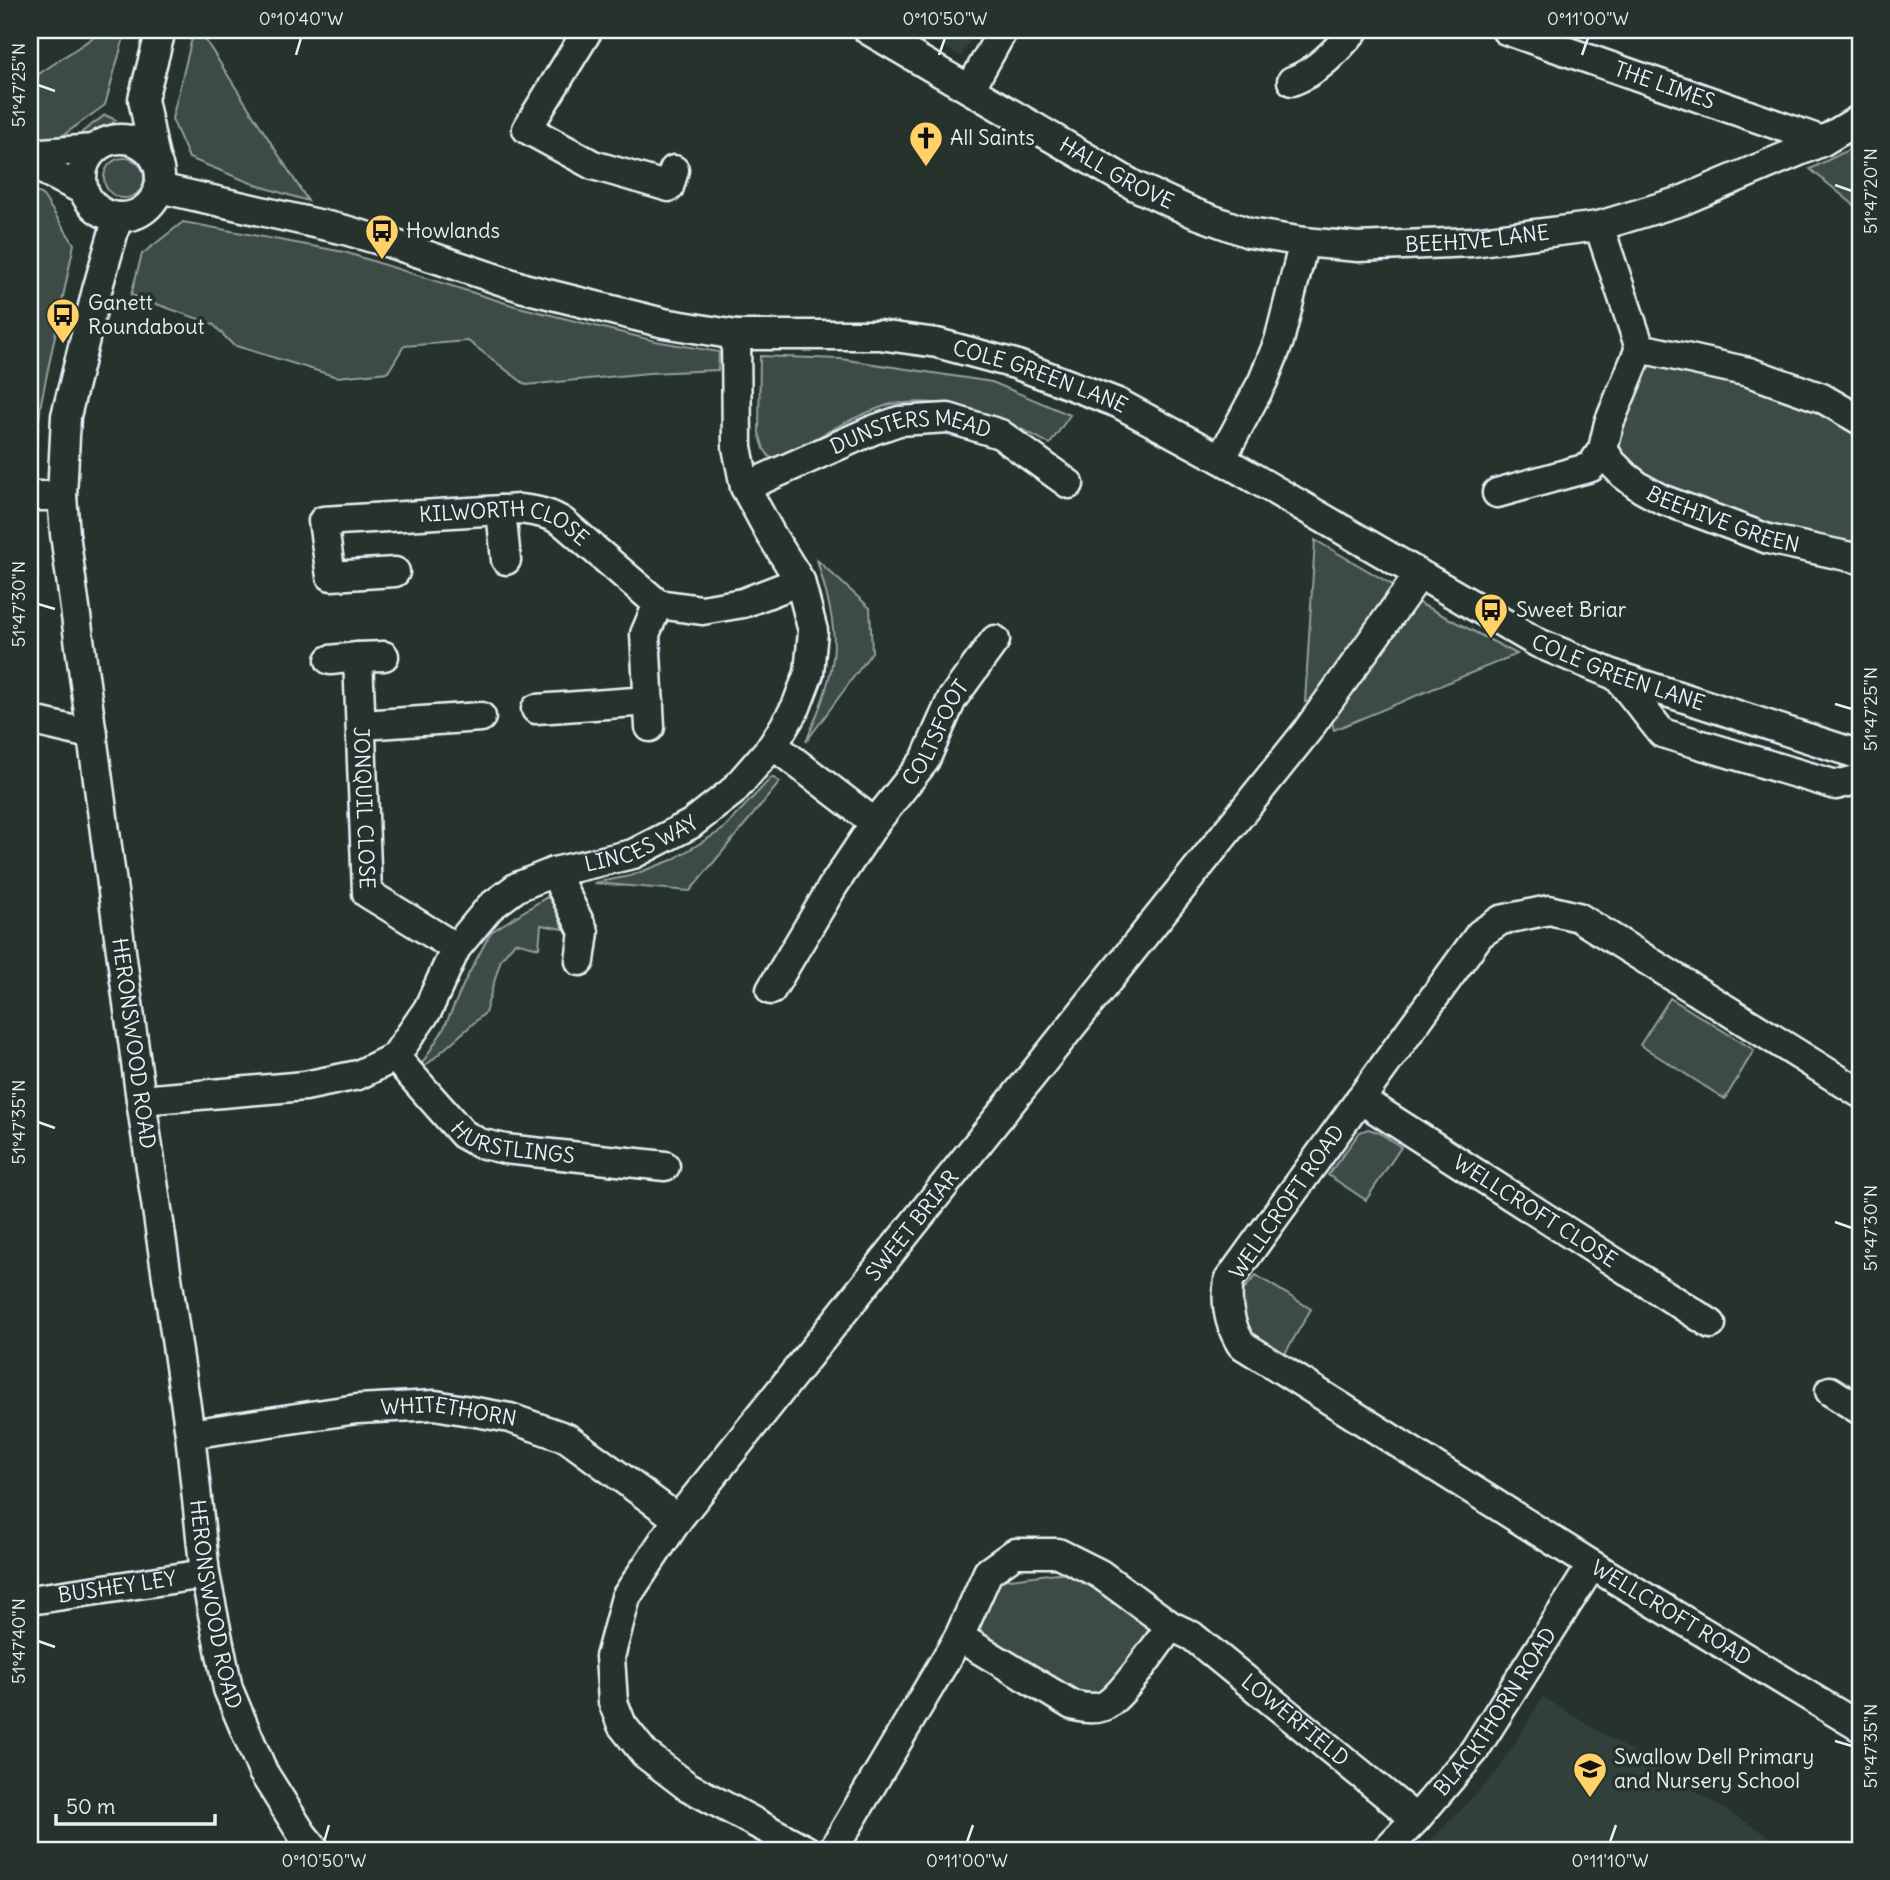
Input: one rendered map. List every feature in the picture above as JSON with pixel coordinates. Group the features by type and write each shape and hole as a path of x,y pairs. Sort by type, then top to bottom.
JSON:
{"street":[{"path":"143,99 85,160 81,177 83,190 95,208 109,216 133,215 148,207 159,188 160,174 143,99 161,30"},
{"path":"588,30 527,129 593,165 669,187 674,170"},
{"name":"HALL GROVE","path":"868,30 1135,186 1182,208 1249,233 1304,242"},
{"path":"970,89 1003,30"},
{"path":"1292,81 1303,77 1338,49 1354,30"},
{"name":"THE LIMES","path":"1506,30 1823,141"},
{"name":"BEEHIVE LANE","path":"1304,242 1358,247 1472,242 1599,226 1681,201 1823,141 1860,119"},
{"path":"30,154 99,145 121,138 146,147 155,158"},
{"path":"30,163 83,190"},
{"name":"COLE GREEN LANE","path":"159,188 390,243 524,288 664,323 736,335 879,335 937,343 1015,364 1118,403 1222,459 1538,643 1617,676 1860,755"},
{"name":"HERONSWOOD ROAD","path":"118,217 66,416 62,496 141,1100 190,1434 205,1574 228,1689 263,1772 315,1850"},
{"path":"1497,493 1591,467 1603,449 1609,423 1640,348 1599,226"},
{"path":"1222,459 1279,341 1304,242"},
{"name":"LINCES WAY","path":"141,1100 305,1086 358,1075 395,1057 428,1009 456,948 490,907 517,887 554,872 633,854 691,824 733,792 773,745 796,707 809,673 813,631 800,581 745,487 737,447 736,335"},
{"path":"1640,348 1749,372 1822,398 1860,420"},
{"name":"DUNSTERS MEAD","path":"745,487 900,421 948,418 1000,434 1069,484"},
{"name":"BEEHIVE GREEN","path":"1603,449 1611,463 1624,475 1640,488 1661,499 1768,539 1860,559"},
{"path":"30,496 62,496"},
{"name":"KILWORTH CLOSE","path":"395,572 331,576 323,521 519,509 552,515 658,604"},
{"path":"501,510 506,560"},
{"name":"SWEET BRIAR","path":"806,1850 687,1786 645,1754 622,1725 613,1702 610,1657 626,1597 678,1519 1307,731 1419,575"},
{"path":"536,709 649,714 645,634 658,604 702,610 743,603 800,581"},
{"name":"COLTSFOOT","path":"771,990 875,823 925,760 952,699 995,640"},
{"path":"330,660 371,657 362,714 481,717"},
{"path":"1617,676 1662,733 1836,785 1860,779"},
{"name":"JONQUIL CLOSE","path":"362,714 368,893 456,948"},
{"path":"30,720 93,735"},
{"path":"773,745 875,823"},
{"path":"554,872 584,932 580,961"},
{"name":"WELLCROFT ROAD","path":"1860,1093 1578,918 1549,909 1501,920 1480,933 1229,1280 1226,1297 1231,1327 1241,1344 1592,1565 1860,1727"},
{"name":"HURSTLINGS","path":"395,1057 463,1134 479,1143 505,1149 665,1166"},
{"name":"WELLCROFT CLOSE","path":"1360,1099 1711,1324"},
{"path":"1830,1391 1860,1410"},
{"name":"WHITETHORN","path":"190,1434 358,1409 435,1405 510,1418 567,1438 678,1519"},
{"name":"LOWERFIELD","path":"833,1850 959,1637 988,1573 1014,1553 1058,1553 1100,1574 1171,1626 1192,1636 1416,1819"},
{"name":"BLACKTHORN ROAD","path":"1386,1850 1474,1751 1592,1565"},
{"name":"BUSHEY LEY","path":"30,1600 205,1574"},
{"path":"959,1637 1072,1705 1086,1709 1105,1706 1118,1696 1171,1626"}],"shaded area":[{"path":"104,30 126,30 105,105 62,136 42,141 30,138 30,80"},
{"path":"194,30 199,30 308,201 256,185 189,158 172,119"},
{"path":"913,30 978,30 961,56"},
{"path":"105,115 116,120 97,136 79,143 82,132"},
{"path":"1860,144 1860,210 1810,169"},
{"path":"124,158 132,159 138,164 143,170 143,186 138,192 132,197 124,198 116,197 110,192 105,186 104,178 105,170 110,164 116,159"},
{"path":"30,191 42,194 74,244 41,403 34,469 30,470"},
{"path":"183,222 344,252 515,306 655,341 719,352 718,370 649,373 526,385 468,341 404,346 388,372 337,377 233,345 213,324 131,295 142,254"},
{"path":"760,356 841,359 992,382 1070,415 1050,444 1016,426 963,407 925,402 892,404 842,424 774,463 764,449 759,433"},
{"path":"1662,360 1750,381 1860,429 1860,554 1663,493 1624,462 1618,440 1622,418 1644,370"},
{"path":"30,524 33,531 38,575 30,575"},
{"path":"1315,540 1391,584 1394,592 1313,701 1305,702"},
{"path":"817,560 870,608 872,652 806,742 826,690 834,646 830,609"},
{"path":"1419,603 1517,654 1334,730 1331,718 1407,607"},
{"path":"772,777 780,782 690,891 594,883 630,876 672,860 722,830"},
{"path":"547,897 553,901 563,929 541,925 539,948 515,942 501,959 485,1013 422,1069 421,1065 443,1030 491,932"},
{"path":"1670,998 1754,1050 1725,1099 1640,1045"},
{"path":"1368,1129 1378,1132 1401,1147 1366,1200 1328,1175 1360,1132"},
{"path":"1256,1275 1311,1309 1283,1357 1248,1337 1236,1299"},
{"path":"1057,1573 1084,1577 1150,1624 1151,1635 1113,1691 1081,1699 993,1646 980,1629 979,1604 987,1589 1002,1580"},
{"name":"Swallow Dell Primary and Nursery School","path":"1543,1697 1791,1850 1422,1850 1497,1772"}],"place":[{"name":"All Saints","path":"926,168"},
{"name":"Howlands","path":"382,261"},
{"name":"Ganett Roundabout","path":"63,345"},
{"name":"Sweet Briar","path":"1491,640"},
{"name":"Swallow Dell Primary and Nursery School","path":"1590,1799"}]}
